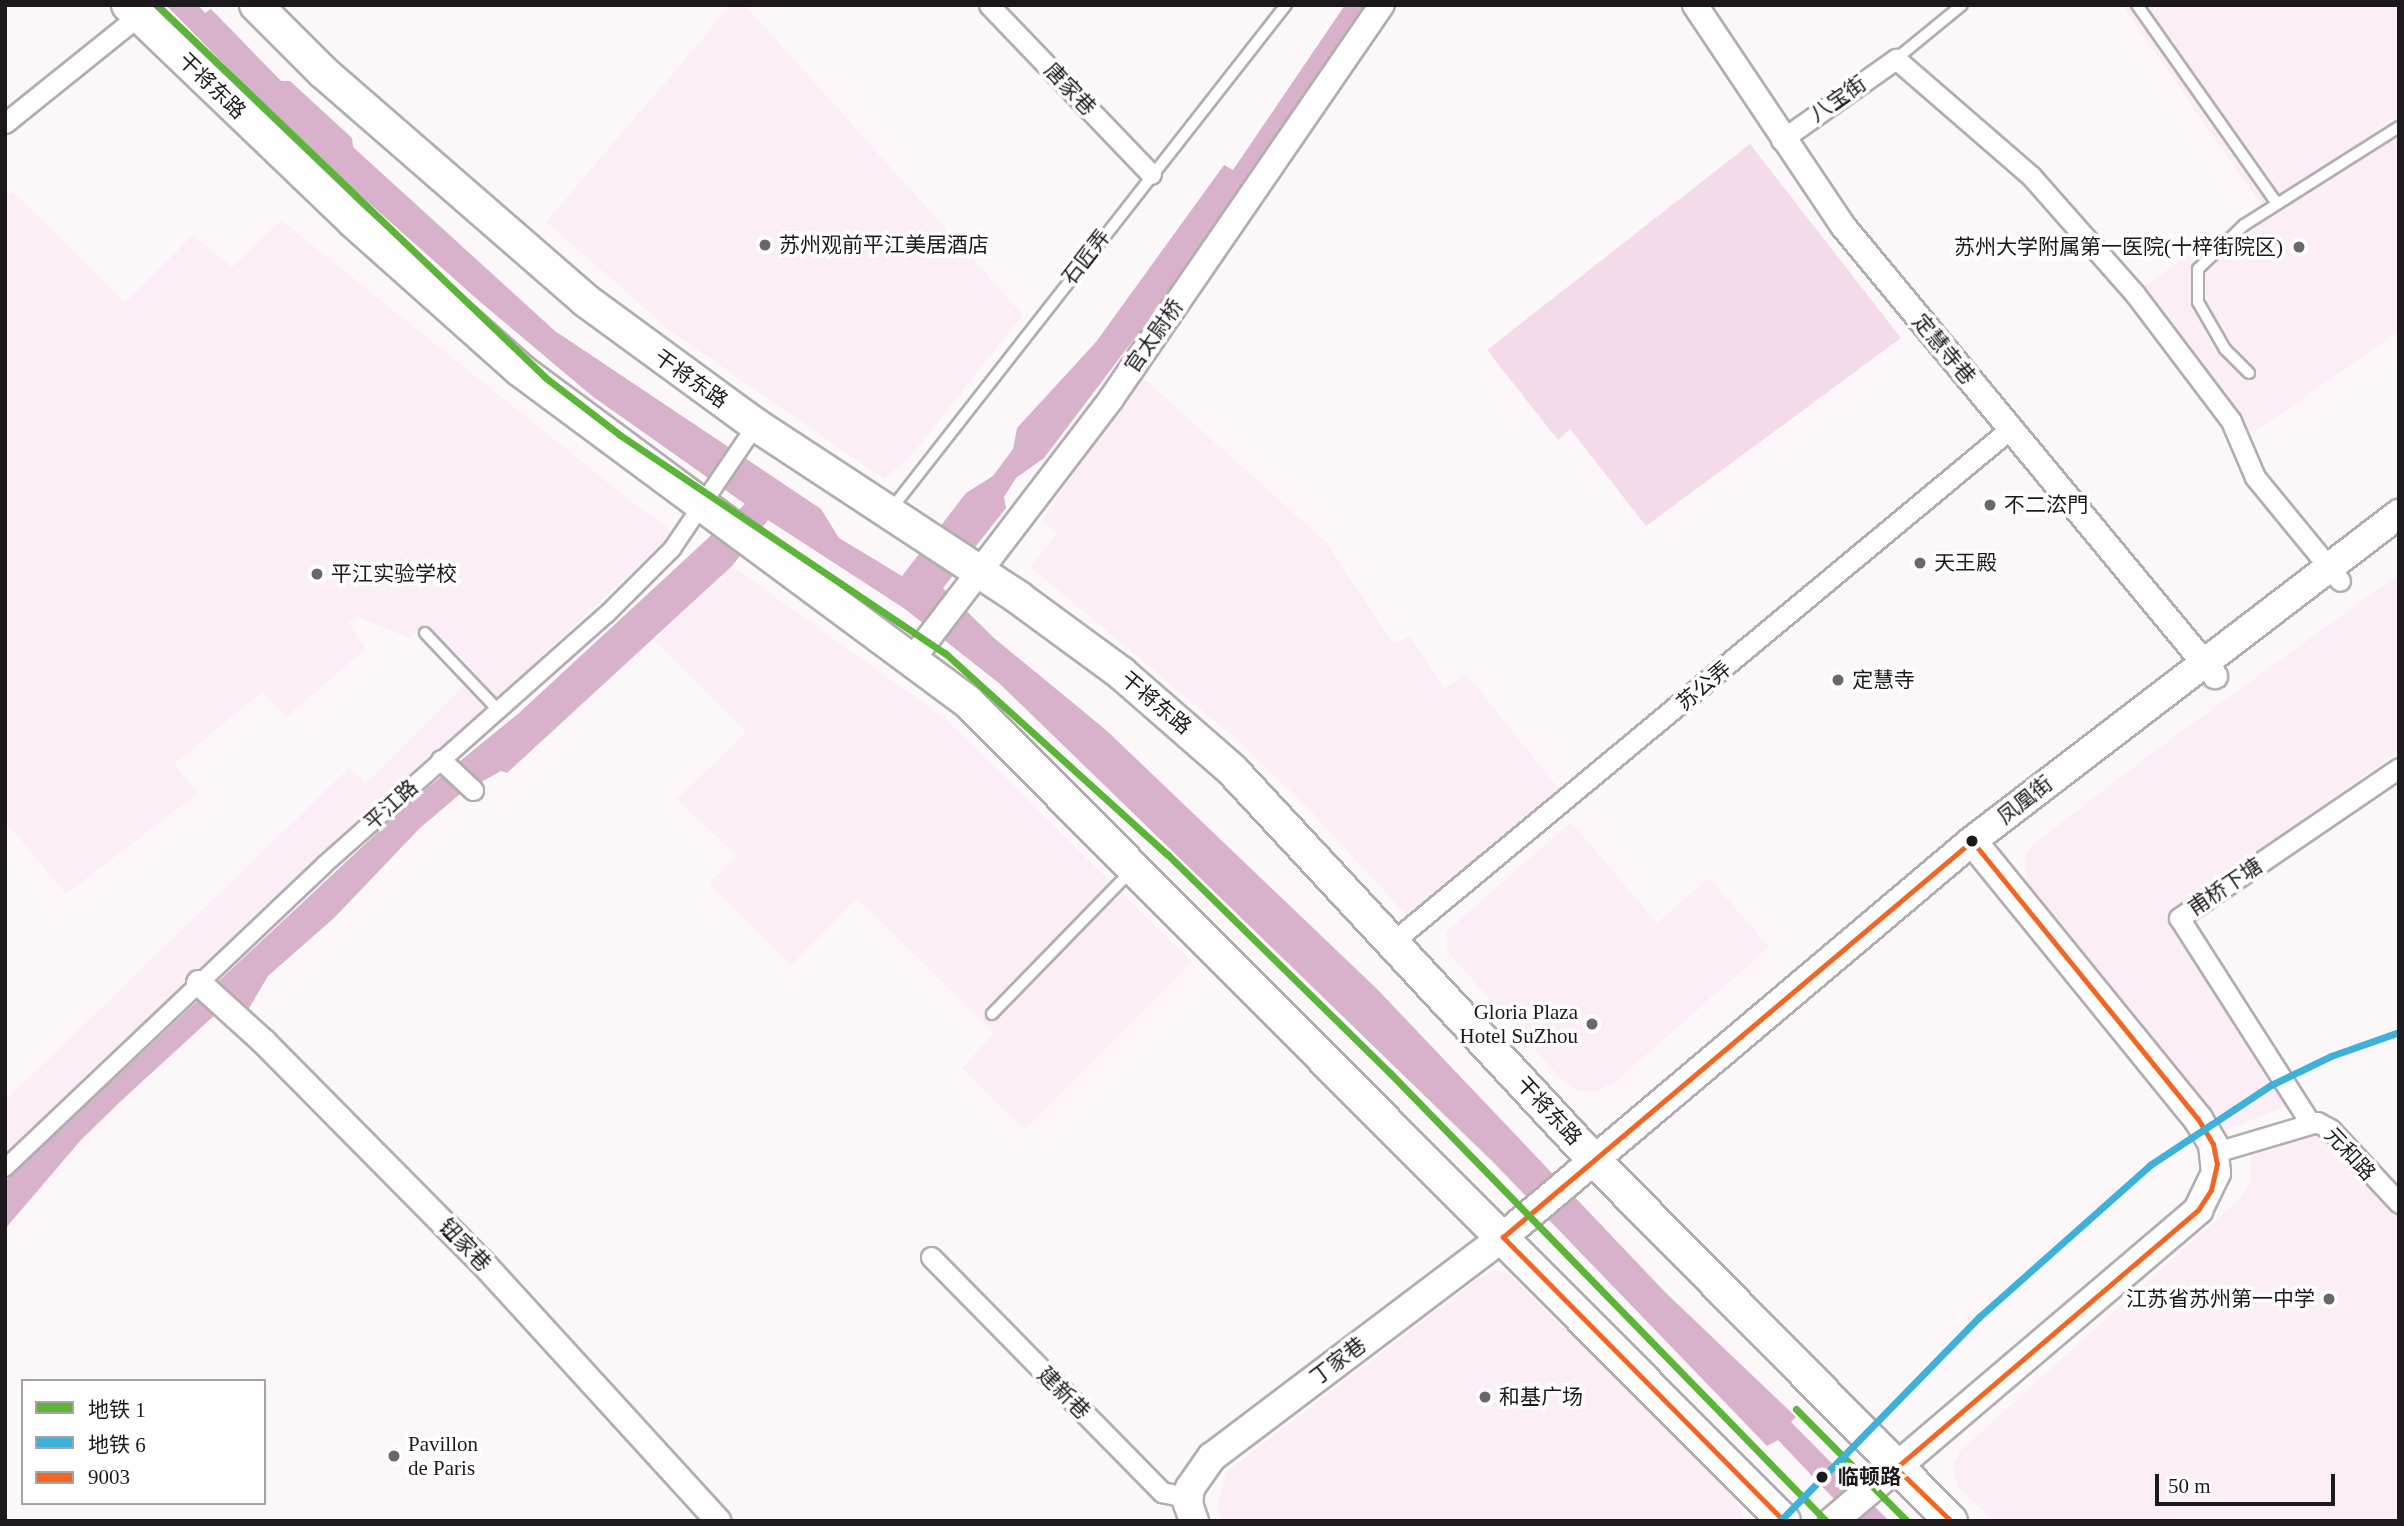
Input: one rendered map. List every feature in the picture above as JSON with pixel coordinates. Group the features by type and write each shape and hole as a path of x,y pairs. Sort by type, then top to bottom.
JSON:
{"main road":[{"name":"干将东路","path":"258,6 323,72 585,300 751,432 900,518 971,575 1121,673 1232,769 1395,940 1588,1164 1887,1475 1951,1521"},
{"name":"干将东路","path":"133,11 353,220 520,370 710,504 760,547 921,647 968,702 1133,869 1510,1231 1784,1521"},
{"name":"凤凰街","path":"1510,1231 1588,1164 1978,847 2335,574 2399,514"},
{"name":"凤凰街","path":"2335,574 2399,537"},
{"path":"1833,1521 2198,1210 2214,1183 2216,1152 2189,1106 1978,847"},
{"name":"丁家巷","path":"1191,1509 1196,1475 1212,1457 1510,1231"}],"street":[{"name":"唐家巷","path":"989,5 1151,174"},
{"name":"官太尉桥","path":"921,647 971,575 1111,399 1382,5"},
{"name":"定慧寺巷","path":"1695,5 1781,140 1843,226 2209,669"},
{"path":"5,123 133,11"},
{"name":"八宝街","path":"1781,140 1896,59"},
{"path":"1896,59 2031,176 2135,294 2231,421 2255,477 2335,574"},
{"name":"苏公弄","path":"1395,940 2010,429"},
{"name":"平江路","path":"5,1168 445,763 498,710 626,596 672,549 710,504 751,432"},
{"path":"445,763 473,790"},
{"name":"甫桥下塘","path":"2309,1121 2179,918 2399,768"},
{"name":"钮家巷","path":"202,986 481,1261 718,1521"},
{"name":"元和路","path":"2216,1152 2309,1121 2325,1124 2399,1203"},
{"name":"建新巷","path":"931,1257 1162,1492 1191,1509"}],"lane":[{"name":"石匠弄","path":"900,518 1151,174 1286,5"},
{"path":"1896,59 1962,5"},
{"path":"2137,5 2276,202"},
{"path":"2249,373 2225,349 2198,302 2198,269 2244,225 2276,202 2399,127"},
{"path":"425,633 498,710"},
{"path":"992,1014 1133,869"}],"shaded area":[{"path":"166,5 198,5 205,13 211,9 281,81 290,81 352,138 353,147 555,331 821,509 839,538 902,576 966,493 993,476 1013,449 1017,428 1096,342 1224,165 1233,170 1345,5 1373,5 1137,335 1044,458 1016,478 1004,497 1006,508 943,588 994,638 1106,730 1377,989 1665,1292 1796,1417 1791,1422 1889,1521 1855,1521 1778,1440 1767,1446 1494,1163 1000,684 905,609 768,520 732,566 507,773 501,771 460,794 420,828 334,918 268,976 248,1010 243,1012 229,1002 121,1101 81,1140 5,1229 5,1181 410,802 519,713 745,504 592,396 478,300 297,139"},
{"name":"苏州观前平江美居酒店","path":"731,5 745,5 1023,315 909,458 884,479 672,332 546,222"},
{"name":"苏州大学附属第一医院(十梓街院区)","path":"2122,5 2399,5 2399,331 2253,433 2205,390 2138,290 2261,205"},
{"path":"1750,144 1901,338 1646,526 1570,429 1558,440 1487,350"},
{"name":"平江实验学校","path":"13,192 125,303 192,235 232,267 281,220 628,499 674,532 5,1166 5,1101 349,768 365,784 476,673 426,623 409,638 358,617 349,623 366,649 286,717 262,692 174,764 198,793 66,894 5,821 5,197"},
{"path":"1140,375 1327,543 1393,643 1410,636 1444,689 1466,674 1559,789 1407,916 1305,805 1235,738 1030,567 1057,533 1042,520"},
{"path":"732,566 947,720 1192,962 1025,1130 962,1068 994,1033 857,898 791,966 709,883 737,856 677,799 746,732 654,640"},
{"path":"2399,574 2399,751 2166,917 2290,1105 2226,1130 2030,895 2024,861 2030,847 2156,750"},
{"path":"1571,822 1657,923 1709,878 1769,947 1615,1082 1596,1091 1579,1091 1563,1081 1447,951 1446,932"},
{"path":"2318,1130 2399,1216 2399,1521 1994,1521 1958,1487 1953,1466 1959,1452 2239,1199 2250,1182 2251,1152"},
{"name":"和基广场","path":"1494,1271 1508,1272 1522,1283 1735,1499 1745,1521 1223,1521 1217,1508 1226,1472 1478,1279"}],"metro line":[{"name":"1","path":"157,5 546,378 620,435 945,653 1167,854 1390,1073 1826,1521"},
{"name":"6","path":"1780,1521 1979,1317 2150,1165 2271,1085 2331,1056 2399,1032"},
{"name":"1","path":"1796,1409 1907,1521"}],"transit line":[{"name":"9003","path":"1784,1521 1503,1237 1972,841 2198,1119 2213,1144 2217,1164 2211,1190 2198,1210 1896,1468 1951,1521"}],"place":[{"name":"苏州观前平江美居酒店","path":"765,245"},
{"name":"苏州大学附属第一医院(十梓街院区)","path":"2299,247"},
{"name":"不二㳒門","path":"1990,505"},
{"name":"天王殿","path":"1920,563"},
{"name":"平江实验学校","path":"317,574"},
{"name":"定慧寺","path":"1838,680"},
{"name":"Gloria Plaza Hotel SuZhou","path":"1592,1024"},
{"name":"江苏省苏州第一中学","path":"2329,1299"},
{"name":"和基广场","path":"1485,1397"},
{"name":"Pavillon de Paris","path":"394,1456"},
{"name":"临顿路","path":"1822,1477"}]}
